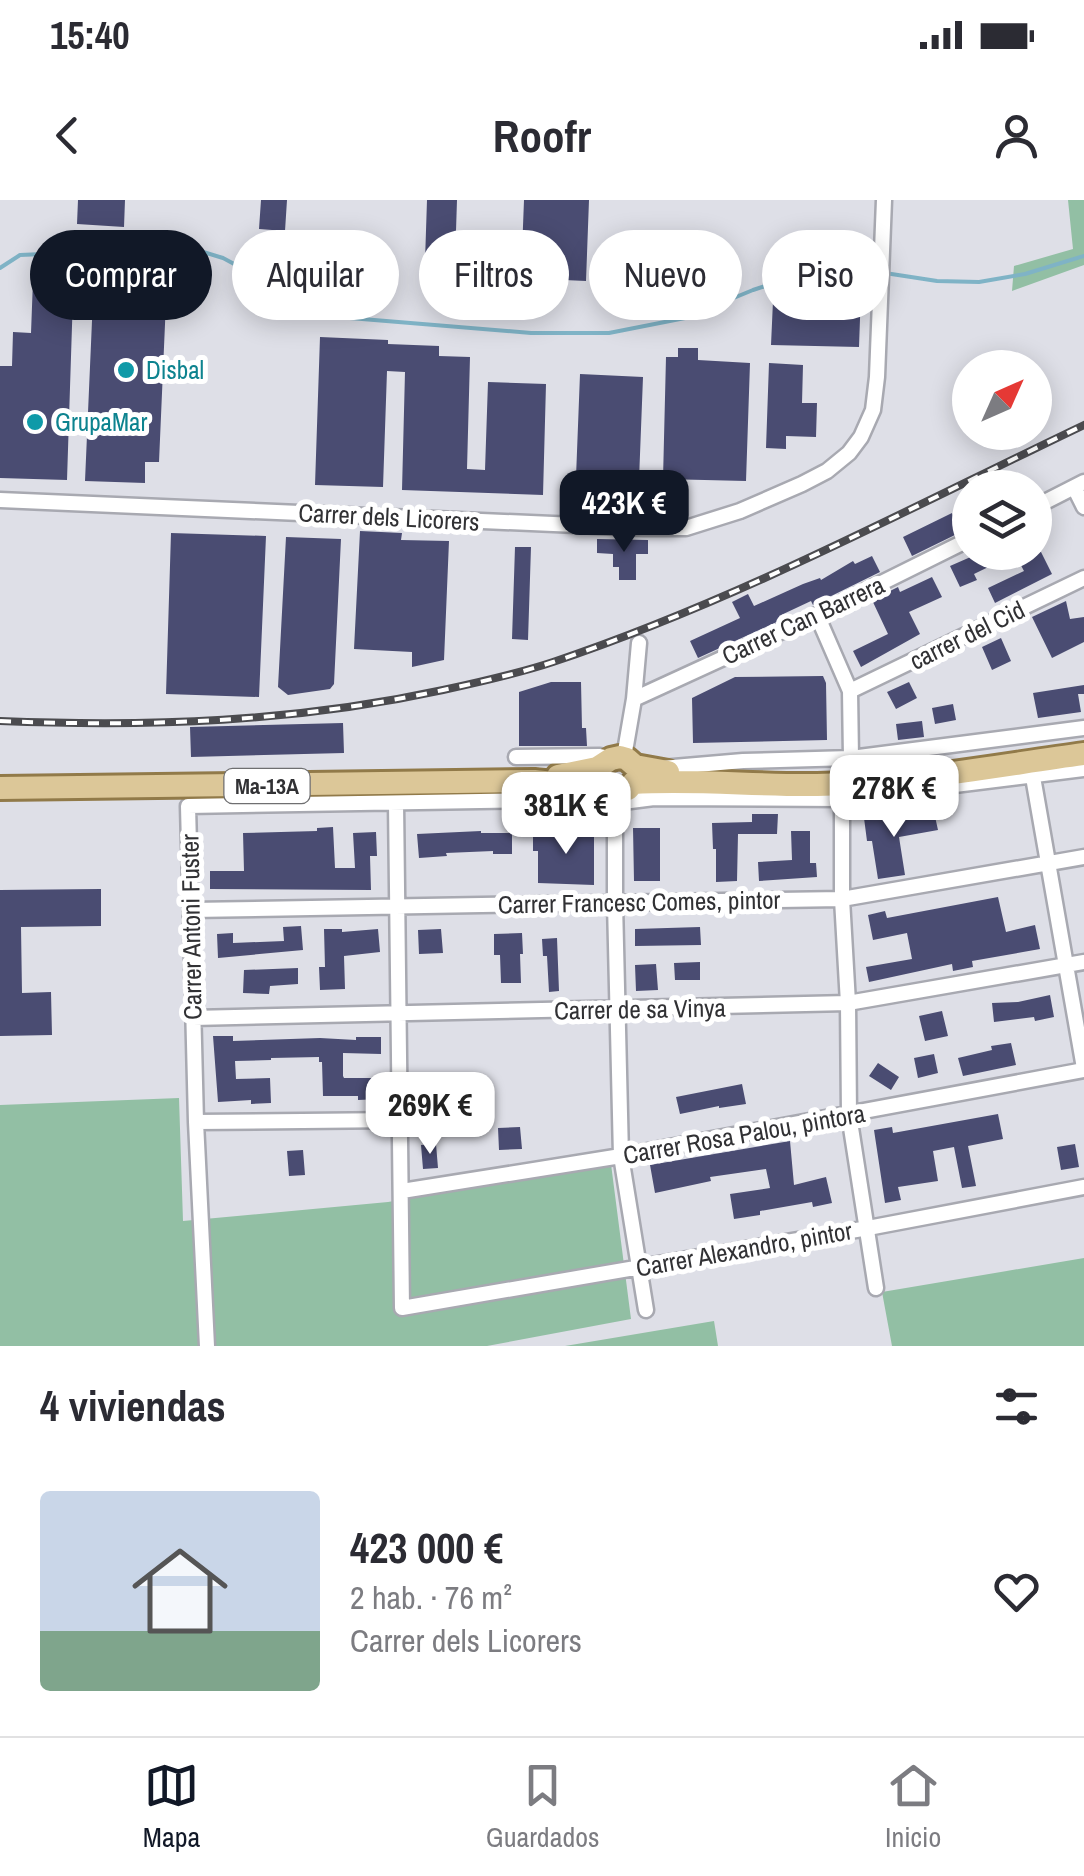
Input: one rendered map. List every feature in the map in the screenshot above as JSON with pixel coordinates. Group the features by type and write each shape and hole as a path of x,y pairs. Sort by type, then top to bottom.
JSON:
{"main road":[{"name":"Ma-13A","path":"0,788 534,781 590,788 622,774 677,772 725,784 818,785 918,777 1084,754"}],"street":[{"name":"Carrer dels Licorers","path":"0,500 644,528 686,528 740,511 827,471 862,437 873,410 884,200"},
{"path":"1052,498 1079,485 1084,507"},
{"name":"Carrer Can Barrera","path":"634,699 952,548"},
{"name":"carrer del Cid","path":"850,691 1084,578"},
{"path":"817,615 850,691 850,758"},
{"path":"640,643 622,774 614,903 622,1156 646,1310"},
{"path":"516,757 600,756 622,774 743,761 850,758 1084,728"},
{"name":"Carrer Antoni Fuster","path":"206,1346 188,806 598,799 622,774 654,798 842,799 1084,769"},
{"path":"1033,777 1084,1069"},
{"path":"842,799 849,1115 876,1288"},
{"path":"396,802 402,1191"},
{"name":"Carrer Francesc Comes, pintor","path":"191,910 842,899 1084,857"},
{"name":"Carrer de sa Vinya","path":"194,1018 848,1004 1084,962"},
{"name":"Carrer Rosa Palou, pintora","path":"402,1191 622,1156 1084,1069"},
{"path":"196,1122 399,1120"},
{"name":"Carrer Alexandro, pintor","path":"402,1191 402,1308 1084,1187"}],"green space":[{"path":"1068,200 1084,200 1084,265 1012,291 1014,266 1073,249"},
{"path":"179,1098 183,1221 388,1202 611,1164 631,1319 487,1346 0,1346 0,1105"},
{"path":"1084,1258 1084,1346 892,1346 882,1292"},
{"path":"714,1321 718,1346 565,1346"}],"building":[{"path":"78,200 125,200 124,227 77,224"},
{"path":"261,200 287,200 285,230 259,229"},
{"path":"427,200 457,200 456,230 426,230"},
{"path":"524,200 589,200 586,281 569,280 569,230 523,230"},
{"name":"GrupaMar","path":"31,320 72,320 67,480 0,478 0,366 12,366 13,332 31,333"},
{"name":"Disbal","path":"92,320 165,320 159,462 145,462 145,483 85,481"},
{"path":"772,320 860,320 859,347 771,345"},
{"path":"320,337 439,346 439,356 470,357 467,469 485,470 488,382 546,384 543,495 402,490 405,372 387,371 383,487 315,485"},
{"path":"678,348 698,348 698,360 750,363 746,481 663,479 666,357 678,357"},
{"path":"769,363 803,365 802,403 817,403 816,437 786,436 786,449 766,448"},
{"path":"580,374 643,377 638,506 575,503"},
{"path":"952,513 952,536 912,556 903,537"},
{"path":"360,531 402,533 401,540 449,541 444,660 412,667 412,652 354,649"},
{"path":"171,533 266,536 259,697 166,694"},
{"path":"286,537 341,539 334,684 330,689 288,695 278,687"},
{"path":"597,539 648,540 648,554 636,554 636,580 619,580 613,554 597,553"},
{"path":"515,547 531,547 528,640 512,639"},
{"path":"872,556 880,572 813,605 811,601 779,616 781,620 698,658 690,641 740,618 732,602 748,594 754,606"},
{"path":"950,566 952,570 982,570 974,574 977,580 960,587"},
{"path":"1050,570 1052,574 995,603 988,588 1024,571"},
{"path":"932,577 942,597 909,612 920,634 861,667 853,651 888,634 872,600"},
{"path":"1066,601 1070,619 1084,617 1084,642 1052,658 1032,617"},
{"path":"1001,638 1011,661 992,670 982,647"},
{"path":"823,676 827,740 693,743 692,698 735,677"},
{"path":"551,682 581,682 582,728 586,728 587,746 519,746 519,692"},
{"path":"909,682 917,698 896,709 887,692"},
{"path":"1084,685 1084,694 1078,694 1081,712 1038,718 1033,693"},
{"path":"953,704 956,720 935,724 932,708"},
{"path":"922,721 924,737 898,740 896,724"},
{"path":"343,723 344,753 191,757 190,727"},
{"path":"934,812 938,830 899,837 905,875 878,879 864,818 891,815 892,820"},
{"path":"752,814 778,814 777,834 738,834 737,881 716,882 712,823 752,822"},
{"path":"333,827 335,868 355,868 353,833 376,832 377,856 370,856 371,890 210,889 210,871 244,871 243,833"},
{"path":"633,828 660,828 660,881 634,881"},
{"path":"594,829 594,885 538,883 538,851 533,851 533,832"},
{"path":"791,831 810,831 810,863 816,863 817,877 759,881 758,862 792,860"},
{"path":"512,833 512,854 446,853 447,856 419,858 417,834"},
{"path":"101,889 101,926 21,927 22,993 51,992 52,1035 0,1036 0,890"},
{"path":"998,897 1006,932 1035,925 1040,949 972,961 973,967 953,971 952,964 869,982 866,967 912,959 907,933 873,940 868,915 885,911 887,918"},
{"path":"301,926 303,950 218,958 217,934 233,933 233,943 284,941 283,927"},
{"path":"700,927 701,945 635,946 635,929"},
{"path":"324,929 378,929 380,952 344,956 345,989 320,990 319,967 325,967"},
{"path":"441,929 443,953 419,954 418,930"},
{"path":"522,933 521,983 501,983 494,934"},
{"path":"557,938 559,991 549,992 542,939"},
{"path":"700,962 700,980 675,980 674,963"},
{"path":"656,964 658,990 636,991 635,965"},
{"path":"298,968 298,984 270,986 269,994 243,993 244,970"},
{"path":"1050,995 1054,1017 994,1022 992,1003"},
{"path":"942,1011 948,1036 925,1041 919,1016"},
{"path":"213,1036 233,1036 233,1041 381,1037 381,1054 343,1053 343,1076 381,1078 381,1099 323,1096 319,1057 235,1061 236,1079 270,1078 271,1103 218,1102"},
{"path":"1011,1043 1016,1065 963,1076 958,1058"},
{"path":"934,1054 938,1073 918,1078 914,1058"},
{"path":"878,1063 899,1077 891,1090 869,1076"},
{"path":"426,1076 441,1076 449,1132 429,1133"},
{"path":"742,1084 746,1104 680,1114 676,1097"},
{"path":"998,1114 1003,1139 968,1146 976,1186 962,1188 954,1147 933,1151 938,1181 898,1187 901,1200 885,1203 874,1130 892,1127 893,1133"},
{"path":"520,1127 522,1149 499,1150 498,1128"},
{"path":"790,1141 794,1185 826,1177 832,1203 813,1207 812,1202 734,1219 730,1194 770,1188 766,1169 710,1177 711,1181 655,1193 650,1165"},
{"path":"436,1144 438,1168 423,1169 421,1145"},
{"path":"1075,1144 1079,1167 1061,1170 1057,1147"},
{"path":"303,1150 305,1175 289,1176 287,1151"}],"waterway":[{"path":"0,268 20,255 200,251 236,265 268,291 288,301 350,318 531,333 609,333 685,318 799,275 859,269 937,281 979,282 1025,274 1084,256"}],"railway":[{"path":"0,721 168,722 278,715 388,701 526,670 621,638 756,582 1084,425"}],"place":[{"name":"Disbal","path":"126,370"},
{"name":"GrupaMar","path":"35,422"}]}
